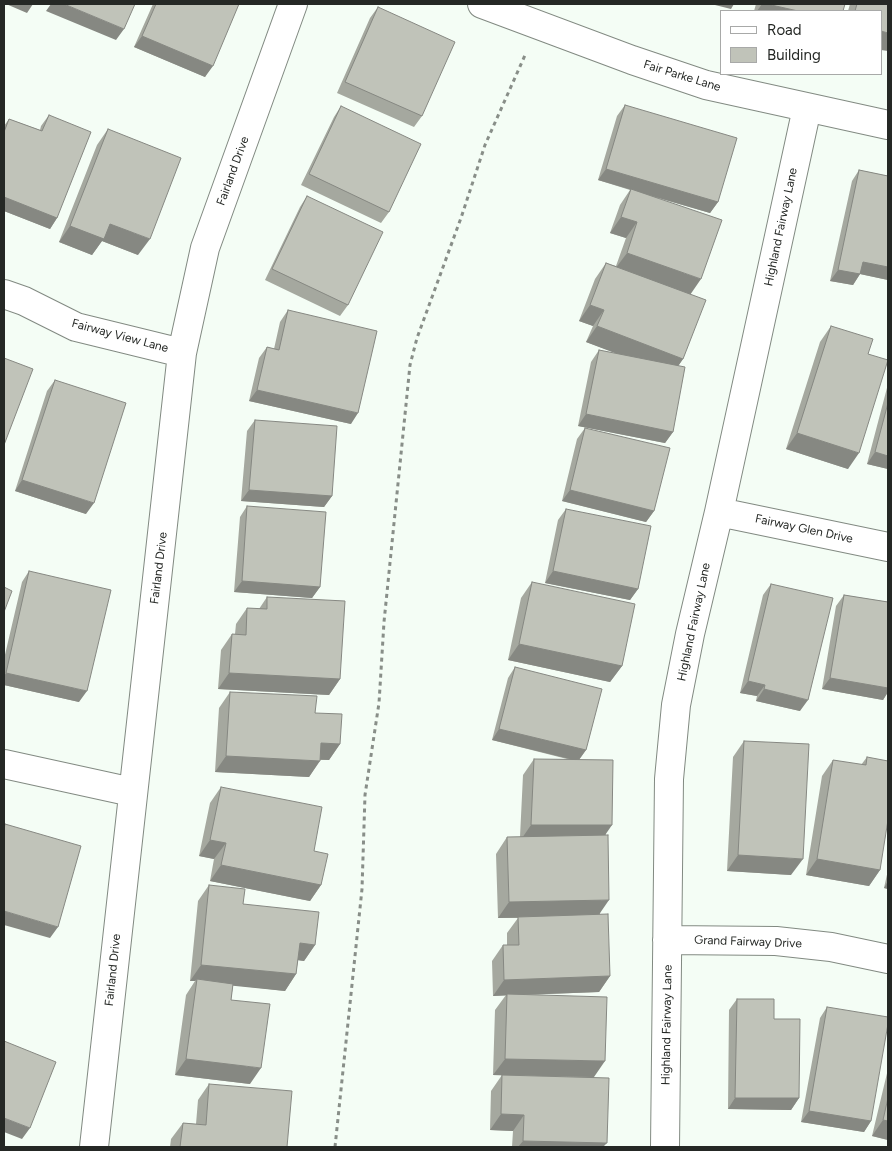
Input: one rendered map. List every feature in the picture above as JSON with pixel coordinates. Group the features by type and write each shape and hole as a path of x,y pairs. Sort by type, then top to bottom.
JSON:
{"street":[{"name":"Fairland Drive","path":"94,1147 182,353 205,248 294,4"},
{"name":"Fair Parke Lane","path":"482,4 632,60 706,85 888,125"},
{"name":"Highland Fairway Lane","path":"665,1147 669,779 676,705 690,634 719,512 807,108"},
{"name":"Fairway View Lane","path":"4,294 76,327 182,353"},
{"name":"Fairway Glen Drive","path":"719,512 888,546"},
{"path":"4,764 132,792"},
{"name":"Grand Fairway Drive","path":"667,940 776,941 831,947 888,959"}],"path":[{"path":"335,1147 362,890 366,795 379,704 384,622 410,365 417,338 461,218 485,145 523,61 536,24"}],"building":[{"path":"64,4 135,4 124,29"},
{"path":"156,4 239,4 213,66 142,36"},
{"path":"767,4 845,4 843,10 794,10"},
{"path":"857,4 888,4 888,33 882,31 882,10 855,10"},
{"path":"378,7 455,42 422,116 345,82"},
{"path":"625,105 737,138 718,202 606,169"},
{"path":"341,106 421,144 389,212 309,174"},
{"path":"49,115 91,132 57,218 4,197 4,132 9,119 42,131"},
{"path":"108,129 181,158 150,239 110,224 104,239 70,226"},
{"path":"859,170 888,176 888,267 863,262 860,274 838,270"},
{"path":"631,189 722,220 701,279 627,253 637,222 621,217"},
{"path":"307,196 383,232 348,305 272,269"},
{"path":"606,263 706,300 683,359 597,326 604,310 590,305"},
{"path":"288,310 377,331 358,413 257,390 267,347 279,350"},
{"path":"831,326 873,339 868,354 888,360 859,453 797,433"},
{"path":"599,350 685,367 673,432 586,414"},
{"path":"4,358 33,369 4,445"},
{"path":"55,380 126,403 94,503 22,480"},
{"path":"888,403 888,456 875,452"},
{"path":"255,420 337,426 332,496 249,490"},
{"path":"585,428 670,448 654,511 570,490"},
{"path":"247,506 326,512 320,587 242,581"},
{"path":"566,509 651,526 638,589 553,571"},
{"path":"29,571 111,590 87,691 6,673"},
{"path":"532,582 635,604 622,666 519,644"},
{"path":"771,584 833,598 808,700 764,689 765,685 748,681"},
{"path":"4,587 12,591 4,612"},
{"path":"844,595 888,602 888,688 830,678"},
{"path":"267,597 345,601 340,679 229,673 232,634 246,635 247,608 267,609"},
{"path":"515,667 602,689 586,750 499,729"},
{"path":"230,692 317,696 315,713 342,714 340,744 321,743 320,761 226,756"},
{"path":"744,741 809,744 803,859 738,855"},
{"path":"867,757 888,761 888,820 880,870 817,859 833,760 866,765"},
{"path":"534,759 613,760 612,825 531,825"},
{"path":"221,787 322,807 314,851 328,854 321,885 221,865 226,843 210,840"},
{"path":"5,824 81,846 58,927 4,911"},
{"path":"608,835 609,900 509,902 507,837"},
{"path":"209,885 245,889 243,904 319,912 315,945 300,943 296,974 201,965"},
{"path":"608,914 610,976 504,980 503,945 519,945 518,917"},
{"path":"197,979 233,984 231,1000 270,1004 261,1068 186,1059"},
{"path":"507,994 607,997 605,1061 505,1059"},
{"path":"737,999 774,999 774,1019 800,1019 799,1098 735,1098"},
{"path":"827,1007 888,1017 871,1121 809,1111"},
{"path":"4,1041 56,1062 30,1128 4,1118"},
{"path":"502,1075 609,1078 607,1143 523,1141 524,1115 501,1114"},
{"path":"209,1084 292,1091 287,1147 180,1147 183,1123 206,1125"},
{"path":"888,1098 888,1121 883,1120"}]}
